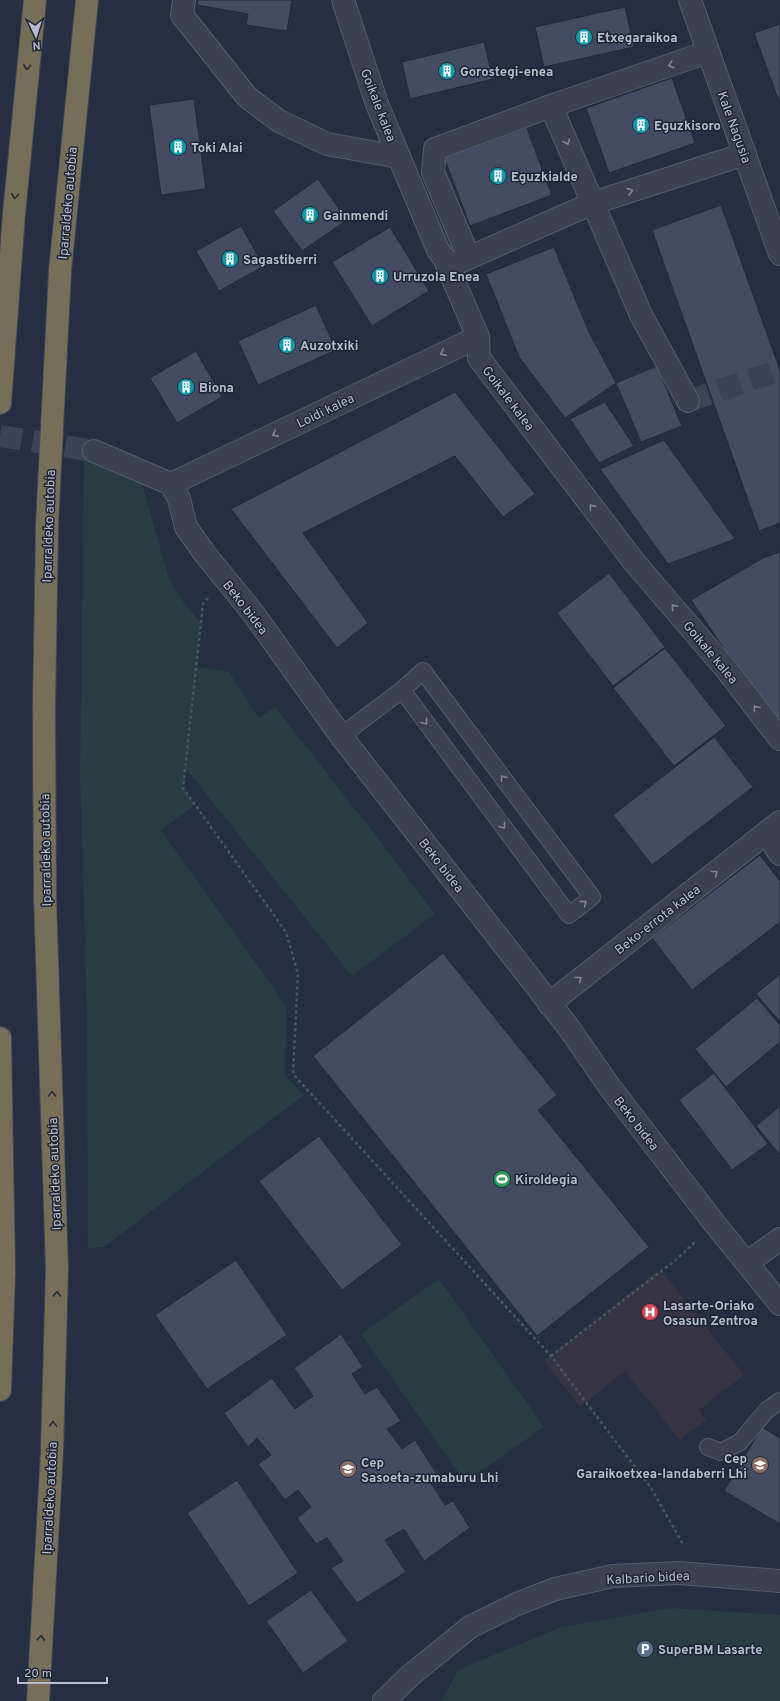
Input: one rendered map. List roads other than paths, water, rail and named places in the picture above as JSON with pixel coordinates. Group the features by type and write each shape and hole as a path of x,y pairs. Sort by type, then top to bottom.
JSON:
{"highway":[{"path":"0,403 14,214 34,0"},
{"name":"Iparraldeko autobia","path":"38,1701 52,1451 57,1269 45,898 44,709 47,525 60,271 87,0"},
{"path":"0,1038 4,1272 0,1390"}],"street":[{"path":"184,0 182,15 248,97 279,121 327,144 399,157"},
{"name":"Goikale kalea","path":"343,0 377,104 438,250 448,267 478,337 479,358 528,425 635,563 726,668 780,739"},
{"name":"Kale Nagusia","path":"690,0 780,254"},
{"path":"469,258 433,172 436,149 551,106 708,52"},
{"path":"551,106 641,315 688,401"},
{"path":"448,267 593,203 745,154"},
{"name":"Loidi kalea","path":"171,484 478,337"},
{"path":"94,450 171,484"},
{"name":"Beko bidea","path":"171,484 179,498 186,527 223,577 253,613 341,736 569,1028 614,1093 710,1218 780,1304"},
{"name":"Beko-errota kalea","path":"549,1004 773,828 780,854"},
{"path":"747,1263 780,1239"},
{"name":"Kalbario bidea","path":"384,1701 412,1674 470,1627 517,1604 555,1589 613,1576 679,1573 780,1581"}],"lane":[{"path":"341,736 402,690 423,671 592,897 569,915 402,690"},
{"path":"708,1447 722,1452 740,1442 767,1410 780,1400"}],"tunnel":[{"path":"688,401 780,370"},
{"path":"0,436 94,451"}],"place":[{"name":"Etxegaraikoa","path":"584,37"},
{"name":"Gorostegi-enea","path":"447,71"},
{"name":"Eguzkisoro","path":"641,125"},
{"name":"Toki Alai","path":"178,147"},
{"name":"Eguzkialde","path":"498,176"},
{"name":"Gainmendi","path":"310,215"},
{"name":"Sagastiberri","path":"230,259"},
{"name":"Urruzola Enea","path":"380,276"},
{"name":"Auzotxiki","path":"287,345"},
{"name":"Biona","path":"186,387"},
{"name":"Kiroldegia","path":"502,1179"},
{"name":"Lasarte-Oriako Osasun Zentroa","path":"650,1312"},
{"name":"Cep Garaikoetxea-landaberri Lhi","path":"760,1465"},
{"name":"Cep Sasoeta-zumaburu Lhi","path":"348,1469"},
{"name":"SuperBM Lasarte","path":"645,1649"}]}
